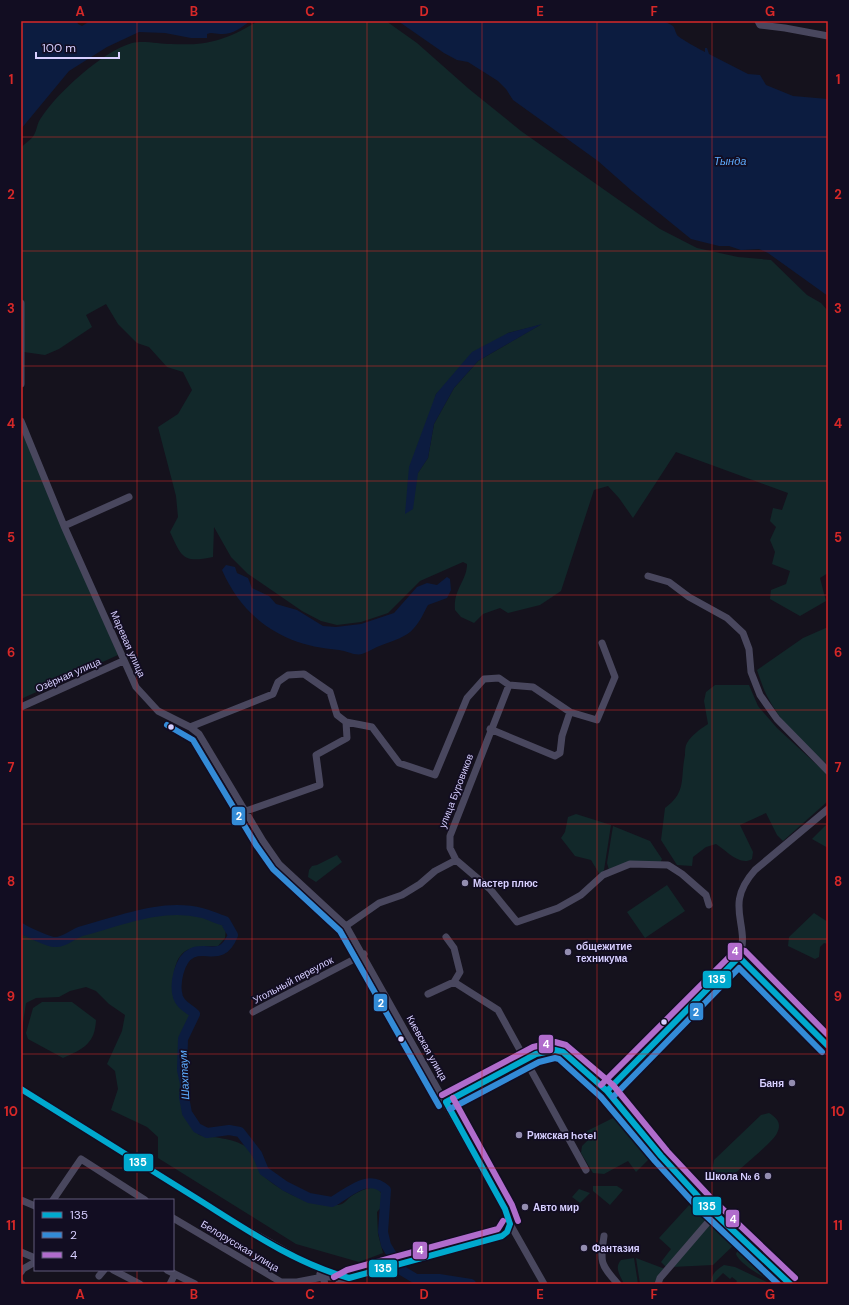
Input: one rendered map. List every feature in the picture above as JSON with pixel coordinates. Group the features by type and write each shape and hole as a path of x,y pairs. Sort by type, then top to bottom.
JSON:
{"street":[{"path":"758,21 760,25 828,36"},
{"path":"21,303 21,384"},
{"name":"Маревая улица","path":"21,421 64,526 123,661 136,687 158,711 190,727 199,734 263,841 280,864 346,926"},
{"path":"64,526 129,497"},
{"path":"648,576 669,582 689,597 727,618 743,633 749,649 752,672 760,695 777,719 798,743 828,771"},
{"path":"190,727 273,694 278,682 288,675 304,674 330,692 337,715 346,722 372,727 400,763 435,775 467,698 484,679 499,678 509,685 533,687 570,712 597,720 615,677 602,643"},
{"name":"Озёрная улица","path":"21,707 123,661"},
{"name":"улица Буровиков","path":"456,860 450,848 450,836 490,729 509,685"},
{"path":"490,729 555,756 560,753 562,736 570,712"},
{"path":"246,811 320,785 316,755 347,738 346,722"},
{"path":"607,1091 739,957 742,944 739,897 746,880 755,870 828,808"},
{"path":"346,926 379,902 402,895 420,884 435,871 456,860 490,889 517,922 558,908 581,896 603,875 630,864 668,865 682,874 706,895 709,904"},
{"name":"Киевская улица","path":"346,926 364,954 446,1102 505,1209 510,1224 544,1284"},
{"path":"428,994 454,982 460,972 454,948 446,937"},
{"name":"Угольный переулок","path":"253,1012 364,954"},
{"path":"739,957 828,1046"},
{"path":"454,982 498,1010 586,1170"},
{"path":"446,1102 545,1051 555,1050 563,1052 607,1091 661,1156 715,1214 790,1284"},
{"path":"21,1089 201,1202 305,1262 327,1272 349,1278"},
{"path":"54,1199 81,1159 142,1199"},
{"path":"21,1200 34,1206"},
{"path":"658,1284 660,1278 715,1214"},
{"name":"Белорусская улица","path":"174,1219 280,1282 297,1282 323,1276 349,1278"},
{"path":"338,1284 349,1278 502,1236 507,1232 510,1224"},
{"path":"604,1236 601,1258 606,1270 618,1284"},
{"path":"21,1252 34,1258"},
{"path":"305,1262 323,1276 325,1284"},
{"path":"21,1272 23,1269 34,1263"},
{"path":"99,1276 103,1271"},
{"path":"115,1271 140,1284"},
{"path":"169,1271 195,1284"},
{"path":"170,1284 175,1274"}],"green space":[{"path":"258,21 386,21 417,43 469,89 521,131 660,229 697,248 738,257 771,260 807,295 821,303 828,311 828,573 820,578 826,601 800,616 770,599 771,590 786,584 790,571 772,564 775,552 770,540 776,527 770,521 773,508 782,510 788,493 676,452 633,518 619,498 608,486 594,490 561,591 540,605 508,613 500,608 483,614 474,623 461,617 455,610 456,596 465,575 467,564 463,562 420,581 388,613 361,622 337,625 321,621 302,611 248,574 231,557 214,527 213,557 189,559 181,553 170,532 178,517 176,496 158,427 178,414 192,390 183,372 167,367 149,347 137,343 118,324 106,304 86,315 92,327 59,349 45,355 24,352 21,266 21,148 34,135 40,120 48,108 69,85 95,64 120,47 141,42 167,44 206,43 236,33","holes":["540,325 478,361 454,388 434,424 428,458 418,473 436,394 508,333"]},
{"path":"21,430 118,655 21,699"},
{"path":"828,627 828,765 802,742 779,716 767,696 757,670 803,638"},
{"path":"715,685 749,685 758,706 777,728 828,775 828,801 783,841 777,835 766,813 740,825 753,852 752,859 743,861 733,857 716,844 706,847 693,857 692,866 677,865 661,840 665,808 672,802 680,791 686,744 699,730 708,724 704,701 706,692"},
{"path":"576,814 611,825 604,870 600,875 591,860 575,856 561,838 565,832 568,817"},
{"path":"828,823 828,848 812,839"},
{"path":"613,826 650,841 662,859 660,863 626,863 609,870 607,863"},
{"path":"337,855 342,862 316,882 308,877 309,870 312,866"},
{"path":"667,885 685,911 645,938 627,912"},
{"path":"172,913 208,918 226,928 225,938 218,946 196,947 184,952 178,960 174,972 176,999 181,1007 191,1015 179,1042 178,1073 182,1084 181,1101 188,1120 199,1135 226,1139 244,1145 252,1152 258,1168 264,1176 296,1197 314,1203 340,1205 359,1192 377,1187 383,1196 384,1204 377,1212 378,1234 383,1253 359,1262 296,1244 158,1158 158,1137 147,1127 111,1110 118,1089 115,1071 107,1064 122,1031 125,1015 109,1004 96,991 86,987 70,991 59,997 36,998 26,1003 21,1036 21,933 43,943 60,945 106,927"},
{"path":"814,913 828,922 828,944 824,943 820,947 819,957 815,959 788,946 789,937"},
{"path":"42,1002 72,1002 96,1020 91,1040 77,1052 63,1058 28,1039 26,1033 33,1008"},
{"path":"769,1113 778,1121 779,1124 775,1137 732,1176 724,1179 715,1177 712,1171 714,1160 761,1115"},
{"path":"613,1118 622,1118 649,1155 650,1158 636,1172 628,1161 604,1174 593,1173 581,1153 582,1146 589,1139 585,1132"},
{"path":"593,1186 617,1186 623,1190 610,1205 593,1191"},
{"path":"579,1189 590,1193 580,1203 572,1197"},
{"path":"691,1203 709,1218 667,1268 661,1262 671,1249 659,1238"},
{"path":"713,1220 737,1242 713,1265 672,1267"},
{"path":"740,1245 783,1284 764,1277 743,1263 736,1254"},
{"path":"634,1258 638,1284 624,1284 618,1272 619,1263 621,1260"},
{"path":"636,1258 665,1269 656,1284 640,1284"},
{"path":"724,1265 735,1267 771,1284 759,1282 757,1284 735,1284 737,1281 732,1277 730,1279 723,1273 714,1282 716,1284 711,1284 714,1273"}],"water":[{"path":"24,21 77,21 78,24 82,26 90,21 250,21 232,32 224,34 209,33 207,34 207,38 191,38 165,33 139,32 107,47 69,71 21,129 21,25"},
{"name":"Тында","path":"398,21 664,21 673,26 677,35 705,52 705,48 707,48 709,54 748,74 760,75 766,85 793,96 828,99 828,296 768,253 759,249 741,250 729,246 719,246 691,239 598,161 513,100 506,89 498,81 468,62 457,60 444,53"},
{"path":"542,324 478,361 454,388 434,424 428,458 418,473 413,509 405,514 409,467 436,394 472,352 508,333"},
{"path":"226,565 235,567 237,573 248,578 252,588 269,596 276,604 297,610 323,626 336,627 361,624 394,613 417,587 427,583 437,585 447,577 450,579 451,590 447,598 428,605 418,623 407,634 365,653 357,654 301,643 268,627 254,616 231,588 222,570"}],"waterway":[{"name":"Шахтаум","path":"21,928 47,940 58,942 82,931 141,914 156,912 187,910 202,913 225,921 233,935 229,943 219,951 198,951 192,953 181,966 177,979 177,992 179,1000 195,1014 183,1039 182,1070 185,1084 184,1097 187,1113 197,1128 207,1133 229,1130 240,1132 257,1154 264,1171 285,1186 309,1198 332,1202 359,1186 372,1183 379,1185 386,1190 383,1232 386,1245 401,1270 416,1279 439,1279 471,1284"}],"transit line":[{"name":"2","path":"167,725 193,740 256,845 273,869 340,931 439,1106"},
{"name":"4","path":"601,1085 737,949 745,951 828,1035"},
{"name":"135","path":"607,1091 739,957 828,1046"},
{"name":"2","path":"613,1097 739,968 822,1052"},
{"name":"4","path":"442,1095 533,1047 555,1042 566,1045 613,1085 667,1151 711,1198 795,1278"},
{"name":"135","path":"446,1102 536,1054 555,1050 563,1052 607,1091 661,1156 705,1204 790,1284"},
{"name":"2","path":"450,1109 539,1062 555,1058 559,1059 601,1097 655,1161 699,1209 778,1284"},
{"name":"135","path":"21,1089 270,1244 309,1263 349,1278 502,1236 507,1232 510,1224"},
{"name":"4","path":"453,1098 512,1205 518,1221"},
{"name":"135","path":"446,1102 505,1209 510,1224"},
{"name":"4","path":"334,1277 347,1270 498,1229 503,1221"}],"place":[{"name":"Мастер плюс","path":"465,883"},
{"name":"общежитие техникума","path":"568,952"},
{"name":"Баня","path":"792,1083"},
{"name":"Рижская hotel","path":"519,1135"},
{"name":"Школа № 6","path":"768,1176"},
{"name":"Авто мир","path":"525,1207"},
{"name":"Фантазия","path":"584,1248"}]}
